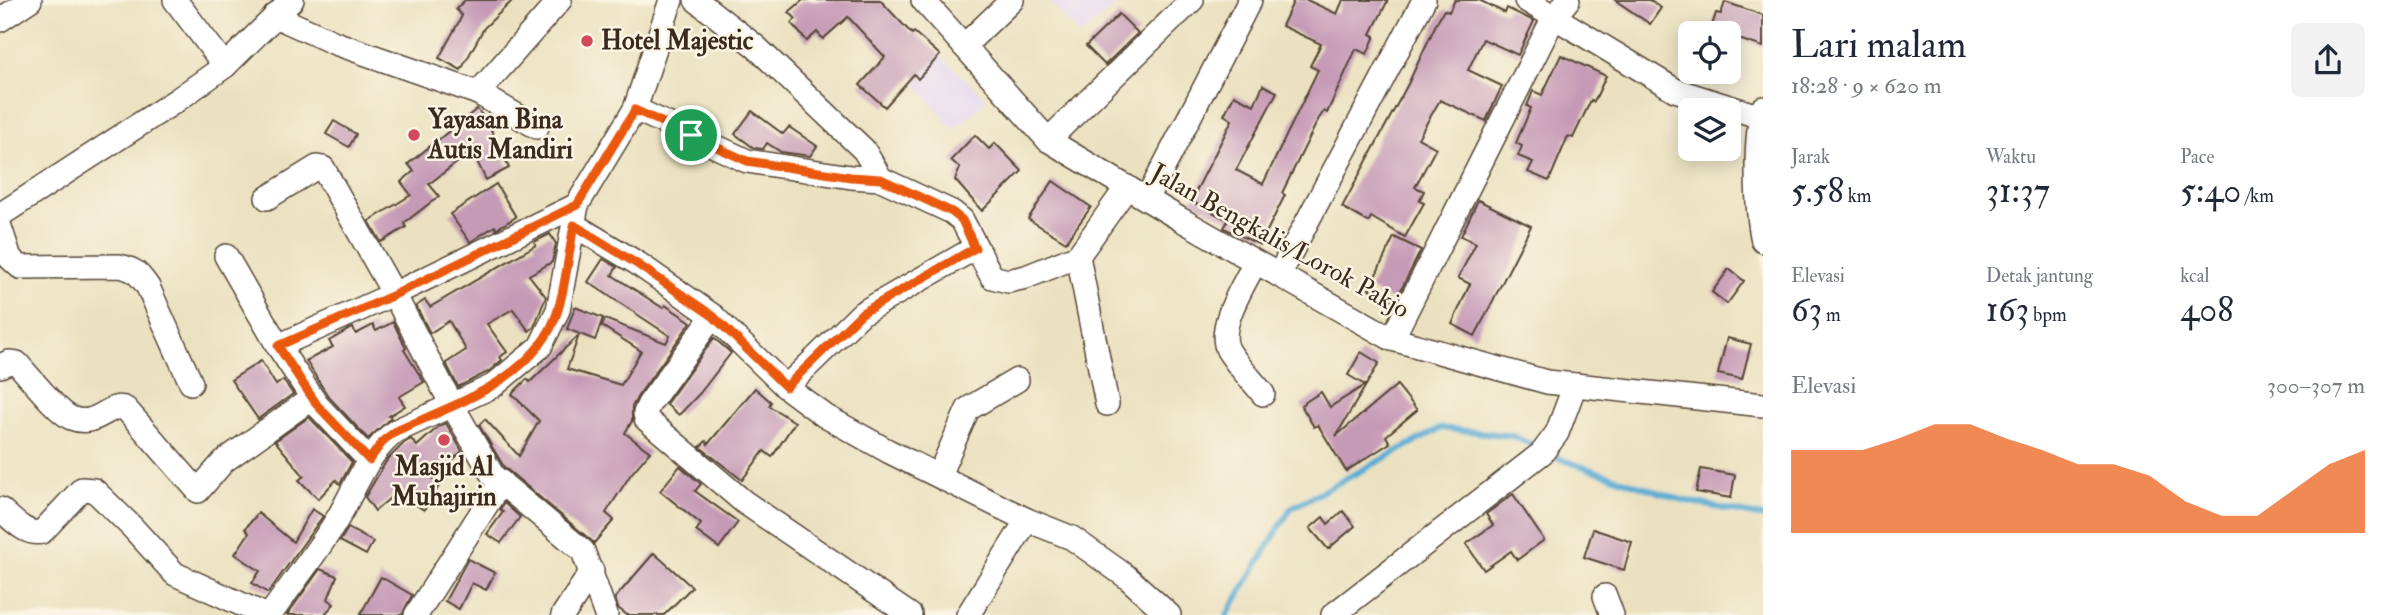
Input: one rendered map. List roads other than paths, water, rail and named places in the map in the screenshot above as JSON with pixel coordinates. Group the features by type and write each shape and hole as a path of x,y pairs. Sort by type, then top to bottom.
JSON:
{"street":[{"path":"0,20 30,0"},
{"path":"175,0 225,66"},
{"path":"0,215 225,66 292,0"},
{"path":"478,93 560,0"},
{"path":"0,509 28,531 37,534 42,532 82,489 94,490 175,574 267,615 334,525 369,460 384,440 396,431 493,386 540,347 558,310 576,215 635,110 671,0"},
{"path":"696,0 755,46 864,150 881,179"},
{"name":"Jalan Bengkalis/Lorok Pakjo","path":"923,0 1048,140 1392,339 1547,382 1763,405"},
{"path":"964,46 1012,0"},
{"path":"1048,140 1192,0"},
{"path":"1147,199 1250,0"},
{"path":"1279,275 1424,0"},
{"path":"1526,0 1561,8 1675,90 1762,113 1758,126 1759,223 1763,241"},
{"path":"1392,339 1561,8"},
{"path":"275,16 335,43 478,93 537,127"},
{"path":"635,110 747,161 881,179 952,212 962,220 992,278 1008,281 1078,257 1127,187"},
{"path":"267,198 321,167 494,476 583,551 606,615"},
{"path":"278,346 576,215"},
{"path":"576,215 637,264 713,316 786,387 825,416 888,451 1027,520 1072,538 1126,577 1169,615"},
{"path":"0,227 10,258 20,267 119,266 139,273 148,287 191,383"},
{"path":"786,387 862,313 975,248"},
{"path":"226,257 312,398 369,460"},
{"path":"1078,257 1107,404"},
{"path":"1255,261 1227,320 1225,336 1228,349 1263,394"},
{"path":"713,316 649,404 645,412 646,419 744,502 910,615"},
{"path":"0,366 9,362 16,363 68,417 92,421 105,415 113,407 126,409 198,491 224,461 312,398"},
{"path":"939,475 968,409 1017,380"},
{"path":"1333,615 1542,453 1556,433 1574,385"},
{"path":"416,615 501,482"},
{"path":"968,615 1027,520"},
{"path":"563,615 592,570"}],"waterway":[{"path":"1227,615 1291,508 1441,428 1513,436 1538,448"},
{"path":"1547,453 1682,500 1763,517"}],"place":[{"name":"Hotel Majestic","path":"587,41"},
{"name":"Yayasan Bina Autis Mandiri","path":"414,135"},
{"name":"Masjid Al Muhajirin","path":"444,440"}]}
